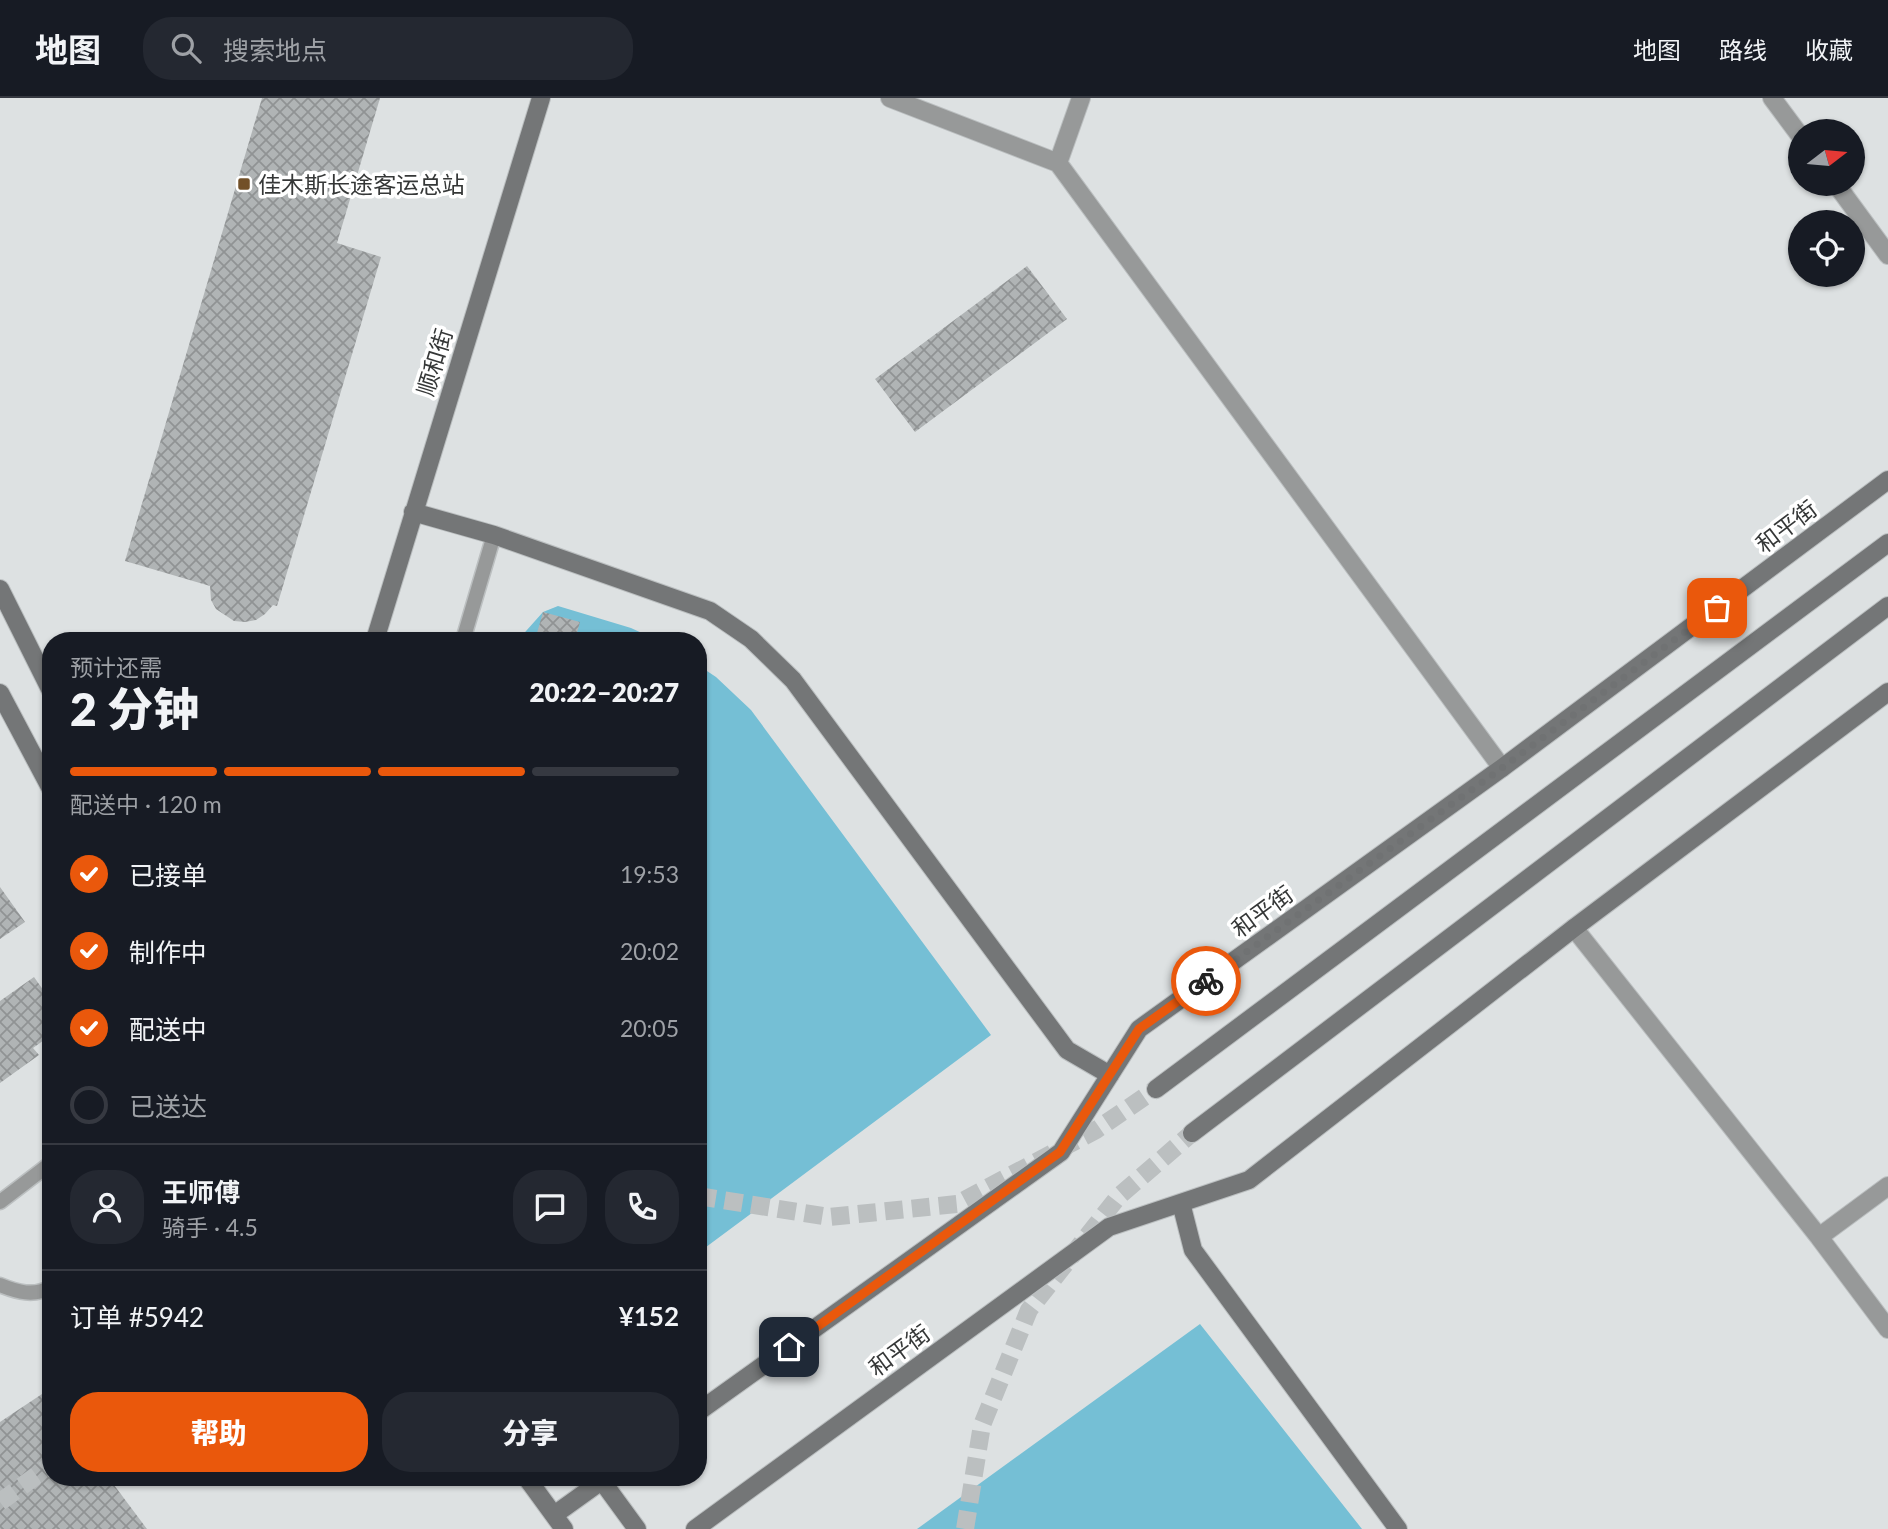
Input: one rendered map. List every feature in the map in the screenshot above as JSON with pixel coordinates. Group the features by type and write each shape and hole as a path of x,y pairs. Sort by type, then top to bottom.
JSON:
{"main road":[{"name":"顺和街","path":"377,632 541,98"},
{"name":"和平街","path":"707,1406 1060,1152 1139,1029 1502,768 1888,480"},
{"path":"413,512 494,535 710,611 751,639 793,680 1067,1051 1110,1074"},
{"path":"1156,1089 1888,543"},
{"path":"0,589 42,673"},
{"path":"1192,1133 1888,606"},
{"name":"和平街","path":"695,1529 1109,1227 1249,1180 1574,928 1888,692"},
{"path":"0,693 42,772"},
{"path":"1181,1203 1193,1250 1398,1529"},
{"path":"533,1486 559,1522 595,1486"},
{"path":"608,1486 637,1529"}],"street":[{"path":"890,98 1058,163 1502,768"},
{"path":"1058,163 1081,98"},
{"path":"1772,98 1788,120"},
{"path":"1845,196 1888,255"},
{"path":"1574,928 1819,1237 1888,1329"},
{"path":"1819,1237 1888,1186"}],"lane":[{"path":"465,632 494,535"},
{"path":"0,1202 42,1170"},
{"path":"0,1285 14,1291 30,1293 42,1290"}],"shaded area":[{"path":"558,606 640,632 525,632 543,612"},
{"path":"707,671 751,710 991,1035 707,1246"},
{"path":"1200,1324 1362,1529 917,1529"}],"building":[{"path":"262,98 380,98 337,243 381,257 277,606 273,605 256,620 245,622 234,621 216,609 211,600 210,586 125,561"},
{"path":"1027,266 1067,319 915,432 875,379"},
{"path":"543,612 580,622 577,632 537,632"},
{"path":"0,887 25,922 0,939"},
{"path":"34,977 42,988 42,1042 33,1048 39,1055 0,1083 0,1001"},
{"path":"42,1394 42,1486 115,1486 147,1529 0,1529 0,1422"}],"tunnel":[{"path":"707,1197 829,1217 957,1204 1096,1130 1156,1089"},
{"path":"965,1529 982,1425 1029,1310 1118,1197 1192,1133"},
{"path":"0,1502 42,1472"}],"way so far":[{"path":"1206,981 1502,768 1717,608"}],"place":[{"name":"佳木斯长途客运总站","path":"244,184"}],"route":[{"path":"789,1347 1060,1152 1139,1029 1206,981"}]}
